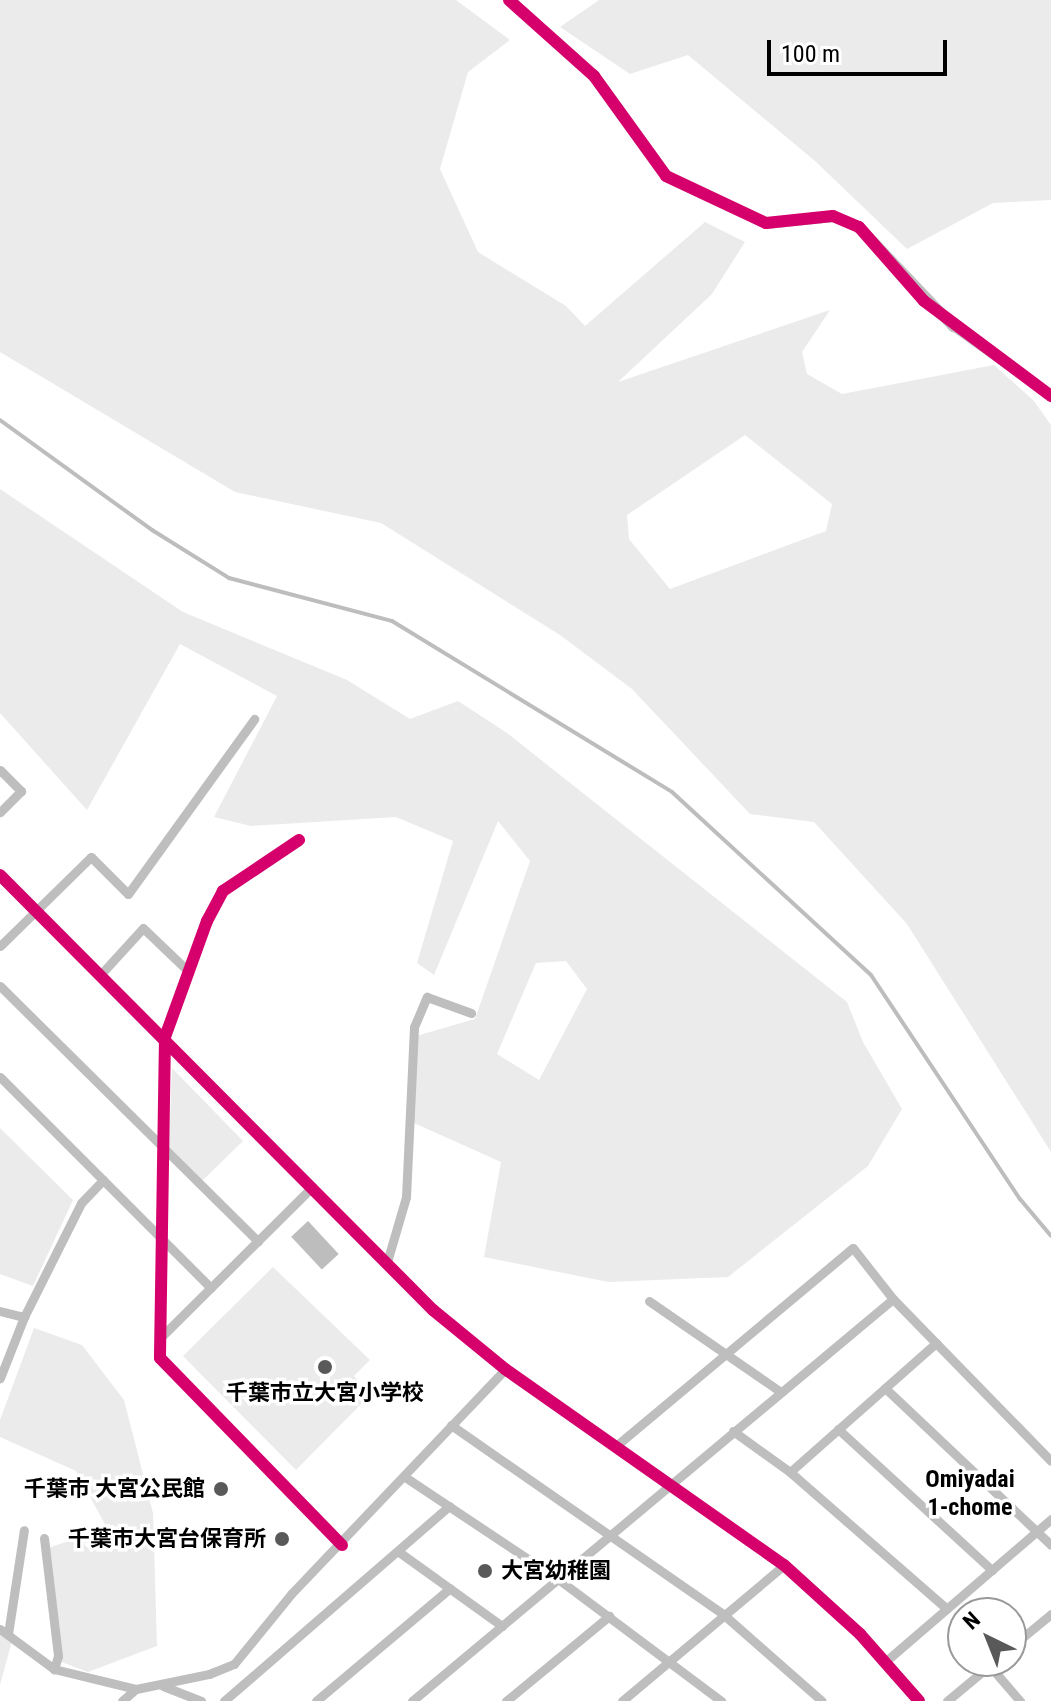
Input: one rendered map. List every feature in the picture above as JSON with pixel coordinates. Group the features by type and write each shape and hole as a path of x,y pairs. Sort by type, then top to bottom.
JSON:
{"street":[{"path":"509,0 594,76 656,168 675,183 766,223 833,216 859,227 953,326 1051,396"},
{"path":"0,946 91,857 128,894 254,719"},
{"path":"0,770 21,791 0,812"},
{"path":"299,840 223,891 165,1037 160,1358 342,1545"},
{"path":"0,875 165,1037 433,1310 505,1369 784,1565 886,1661 919,1701"},
{"path":"101,974 143,928 189,972"},
{"path":"0,986 258,1241"},
{"path":"387,1262 406,1197 414,1027 427,997 471,1013"},
{"path":"0,1077 211,1288"},
{"path":"0,1378 24,1317 81,1203 103,1180"},
{"path":"159,1339 312,1187"},
{"path":"617,1445 853,1248 889,1287 893,1299 1051,1461"},
{"path":"412,1701 893,1299"},
{"path":"649,1301 781,1392"},
{"path":"0,1311 24,1317"},
{"path":"790,1472 936,1343"},
{"path":"24,1530 4,1632 54,1669 136,1689 162,1686 241,1659 270,1618 505,1369"},
{"path":"885,1388 1051,1545"},
{"path":"451,1425 611,1533 724,1615 822,1701"},
{"path":"838,1429 992,1570"},
{"path":"733,1431 790,1472 947,1609 886,1661"},
{"path":"405,1477 558,1579 671,1660 721,1701"},
{"path":"224,1701 449,1506"},
{"path":"961,1597 1051,1519"},
{"path":"44,1538 58,1656 54,1669"},
{"path":"399,1552 502,1626"},
{"path":"622,1701 784,1565"},
{"path":"316,1701 450,1588"},
{"path":"1027,1634 1051,1614"},
{"path":"506,1701 609,1616"},
{"path":"947,1701 975,1677"},
{"path":"1002,1677 1020,1701"},
{"path":"162,1686 201,1701"},
{"path":"122,1701 136,1689"}],"shaded area":[{"path":"0,0 456,0 510,40 468,72 440,169 478,252 566,306 585,326 705,222 745,242 712,294 618,382 830,310 802,352 807,374 842,394 994,365 1034,401 1051,425 1051,1152 907,924 814,822 750,814 632,689 560,635 381,523 235,492 0,352","holes":["745,435 832,504 826,531 670,589 629,539 627,515"]},
{"path":"599,0 1051,0 1051,200 993,203 907,249 815,161 688,55 630,74 560,27"},
{"path":"0,489 183,612 347,680 410,719 458,701 507,733 847,1002 863,1042 902,1109 868,1166 728,1277 608,1282 484,1257 501,1162 414,1123 416,1036 475,1019 530,861 498,821 434,975 417,963 453,841 396,817 251,826 214,817 277,696 180,644 87,810 0,713","holes":["566,961 587,989 539,1080 497,1054 536,963"]},
{"path":"172,1068 243,1141 201,1182 169,1148"},
{"path":"0,1128 73,1200 33,1286 0,1274"},
{"path":"308,1221 339,1254 322,1270 291,1237"},
{"path":"273,1267 370,1360 354,1376 371,1394 296,1470 183,1356"},
{"path":"34,1328 82,1345 124,1400 153,1513 157,1646 88,1672 56,1660 48,1548 107,1528 76,1471 0,1437 0,1420"},
{"path":"0,1632 12,1641 0,1685"}],"waterway":[{"path":"0,420 152,530 229,578 392,621 672,792 871,975 1020,1199 1051,1236"}],"cycle path":[{"path":"509,0 594,76 666,176 766,223 833,216 859,227 924,301 1051,396"},
{"path":"299,840 223,891 207,921 165,1037 160,1358 342,1545"},
{"path":"0,875 433,1310 505,1369 784,1565 860,1634 919,1701"}],"place":[{"name":"千葉市立大宮小学校","path":"325,1367"},
{"name":"千葉市 大宮公民館","path":"221,1489"},
{"name":"千葉市大宮台保育所","path":"282,1539"},
{"name":"大宮幼稚園","path":"485,1571"}],"district":[{"name":"Omiyadai 1-chome","path":"970,1494"}]}
